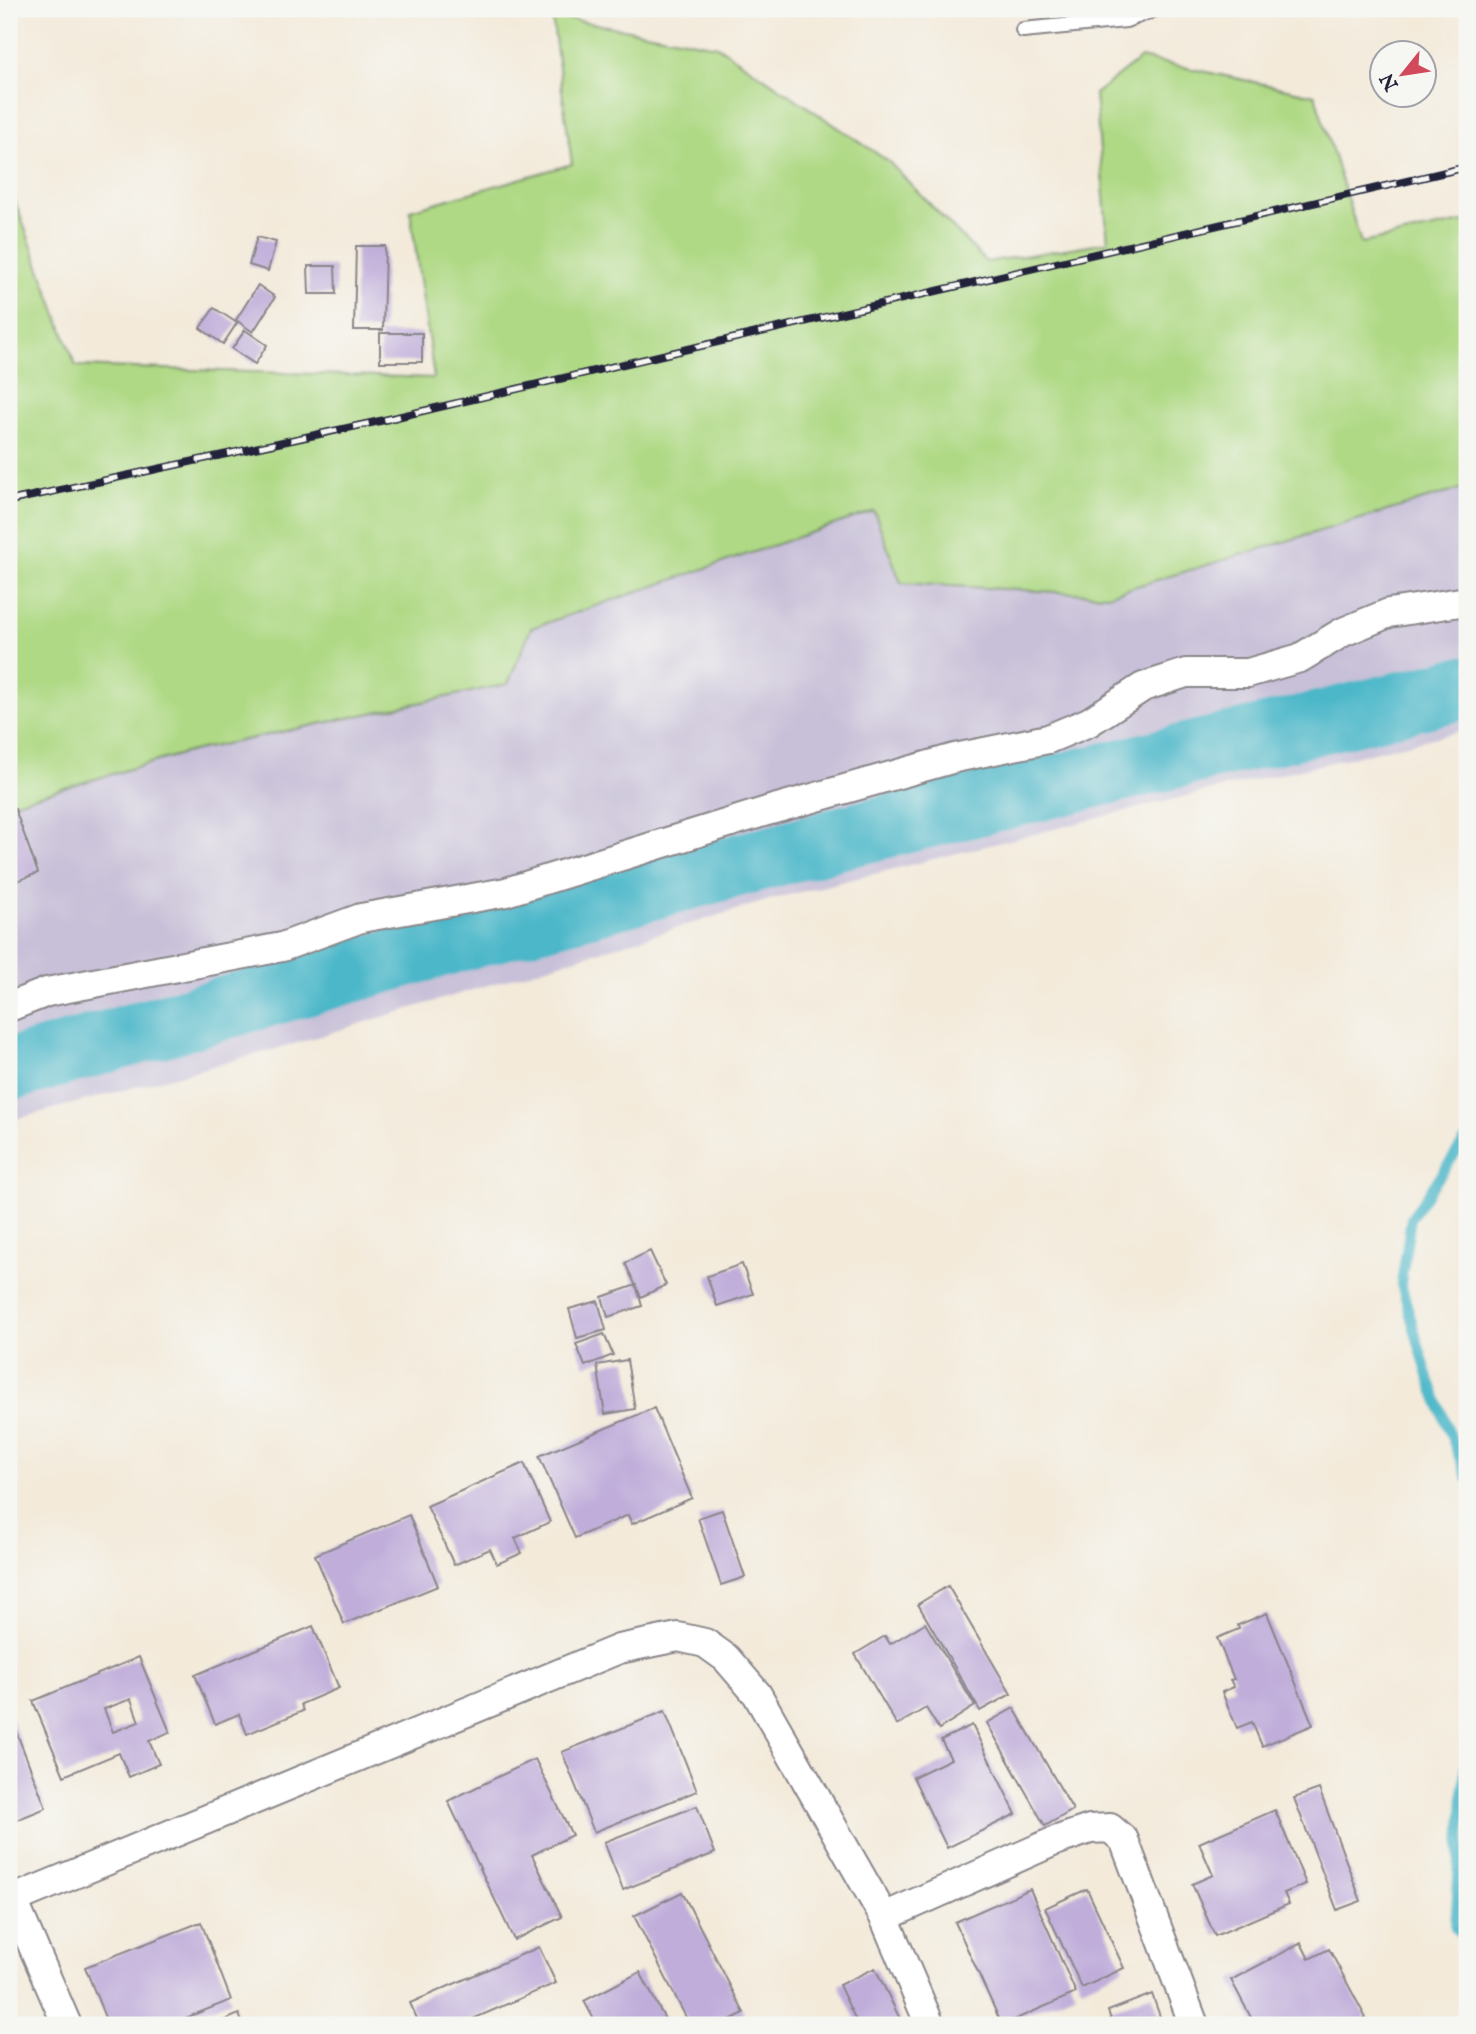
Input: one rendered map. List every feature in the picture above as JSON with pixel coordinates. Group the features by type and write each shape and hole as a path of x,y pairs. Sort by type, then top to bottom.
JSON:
{"street":[{"path":"9,1007 47,992 282,947 361,918 506,892 804,800 955,758 1048,739 1089,722 1143,687 1186,673 1248,673 1300,658 1343,632 1389,612 1467,601"},
{"path":"66,2025 11,1900 619,1649 678,1637 705,1643 715,1650 726,1658 757,1694 884,1917 930,2025"},
{"path":"884,1917 1055,1841 1090,1829 1110,1828 1124,1840 1194,2025"}],"lane":[{"path":"1023,30 1126,20 1155,9"}],"shaded area":[{"path":"1467,487 1467,730 1158,803 769,900 287,1046 9,1121 9,804 192,751 531,628 874,511 1107,595"}],"green space":[{"path":"552,16 717,46 888,161 986,262 1108,242 1095,94 1141,58 1315,95 1361,243 1467,221 1467,487 1107,595 901,583 874,511 531,628 508,684 192,751 9,804 9,185 76,366 434,378 410,210 572,164"}],"building":[{"path":"257,237 276,242 268,271 249,265"},
{"path":"356,246 385,246 383,330 354,330"},
{"path":"308,266 335,266 336,294 309,294"},
{"path":"258,285 275,297 253,332 236,320"},
{"path":"214,308 237,323 223,344 200,328"},
{"path":"245,330 267,345 255,364 232,349"},
{"path":"380,333 422,333 422,362 380,362"},
{"path":"15,809 38,873 9,884 9,811"},
{"path":"650,1251 666,1285 641,1297 625,1263"},
{"path":"742,1264 753,1294 717,1306 707,1276"},
{"path":"636,1285 642,1306 608,1317 602,1297"},
{"path":"598,1301 606,1330 577,1338 569,1309"},
{"path":"604,1334 613,1355 585,1366 576,1344"},
{"path":"627,1360 635,1409 605,1414 597,1365"},
{"path":"654,1408 692,1498 632,1524 628,1515 575,1538 539,1456"},
{"path":"524,1463 550,1522 515,1538 522,1553 497,1564 490,1549 454,1565 427,1506"},
{"path":"722,1510 745,1577 721,1585 698,1518"},
{"path":"409,1515 438,1586 344,1624 315,1555"},
{"path":"948,1586 1011,1694 980,1711 918,1604"},
{"path":"1267,1613 1313,1725 1262,1746 1252,1722 1237,1728 1222,1692 1234,1687 1230,1680 1234,1679 1217,1638 1239,1629 1238,1625"},
{"path":"925,1623 975,1706 939,1729 926,1708 897,1725 855,1654 885,1636 890,1644"},
{"path":"313,1626 339,1688 301,1704 303,1711 247,1734 239,1714 215,1724 195,1675"},
{"path":"139,1657 170,1732 149,1741 159,1764 129,1777 119,1753 64,1776 33,1701","holes":["131,1699 139,1722 113,1732 104,1709"]},
{"path":"1014,1708 1073,1810 1045,1826 987,1723"},
{"path":"665,1711 697,1791 594,1832 562,1752"},
{"path":"9,1713 46,1808 9,1823"},
{"path":"972,1725 1016,1814 947,1848 913,1777 951,1759 941,1740"},
{"path":"535,1759 572,1835 532,1855 562,1917 514,1940 448,1801"},
{"path":"1319,1789 1361,1901 1337,1910 1294,1798"},
{"path":"697,1806 715,1853 623,1890 604,1842"},
{"path":"1275,1810 1306,1884 1284,1893 1289,1904 1215,1936 1192,1884 1213,1875 1199,1843"},
{"path":"1030,1889 1076,1993 1002,2025 955,1922"},
{"path":"1087,1889 1124,1968 1082,1988 1045,1908"},
{"path":"682,1892 744,2013 720,2025 690,2025 634,1916"},
{"path":"201,1922 231,2000 168,2025 108,2025 85,1967"},
{"path":"1301,1943 1309,1959 1329,1949 1366,2018 1354,2025 1271,2025 1269,2022 1255,2025 1231,1980"},
{"path":"539,1947 556,1983 459,2025 420,2025 410,2003"},
{"path":"875,1968 903,2025 858,2025 839,1985"},
{"path":"640,1972 668,2025 597,2025 584,2001"},
{"path":"1152,1994 1163,2025 1113,2025 1108,2011"},
{"path":"239,2014 243,2025 213,2025"}],"waterway":[{"path":"9,1070 457,941 847,836 1467,687"},
{"path":"1467,1137 1411,1218 1401,1284 1428,1376 1467,1478"},
{"path":"1467,1729 1455,1928 1467,1942"}],"railway":[{"path":"9,501 380,421 1467,167"}]}
